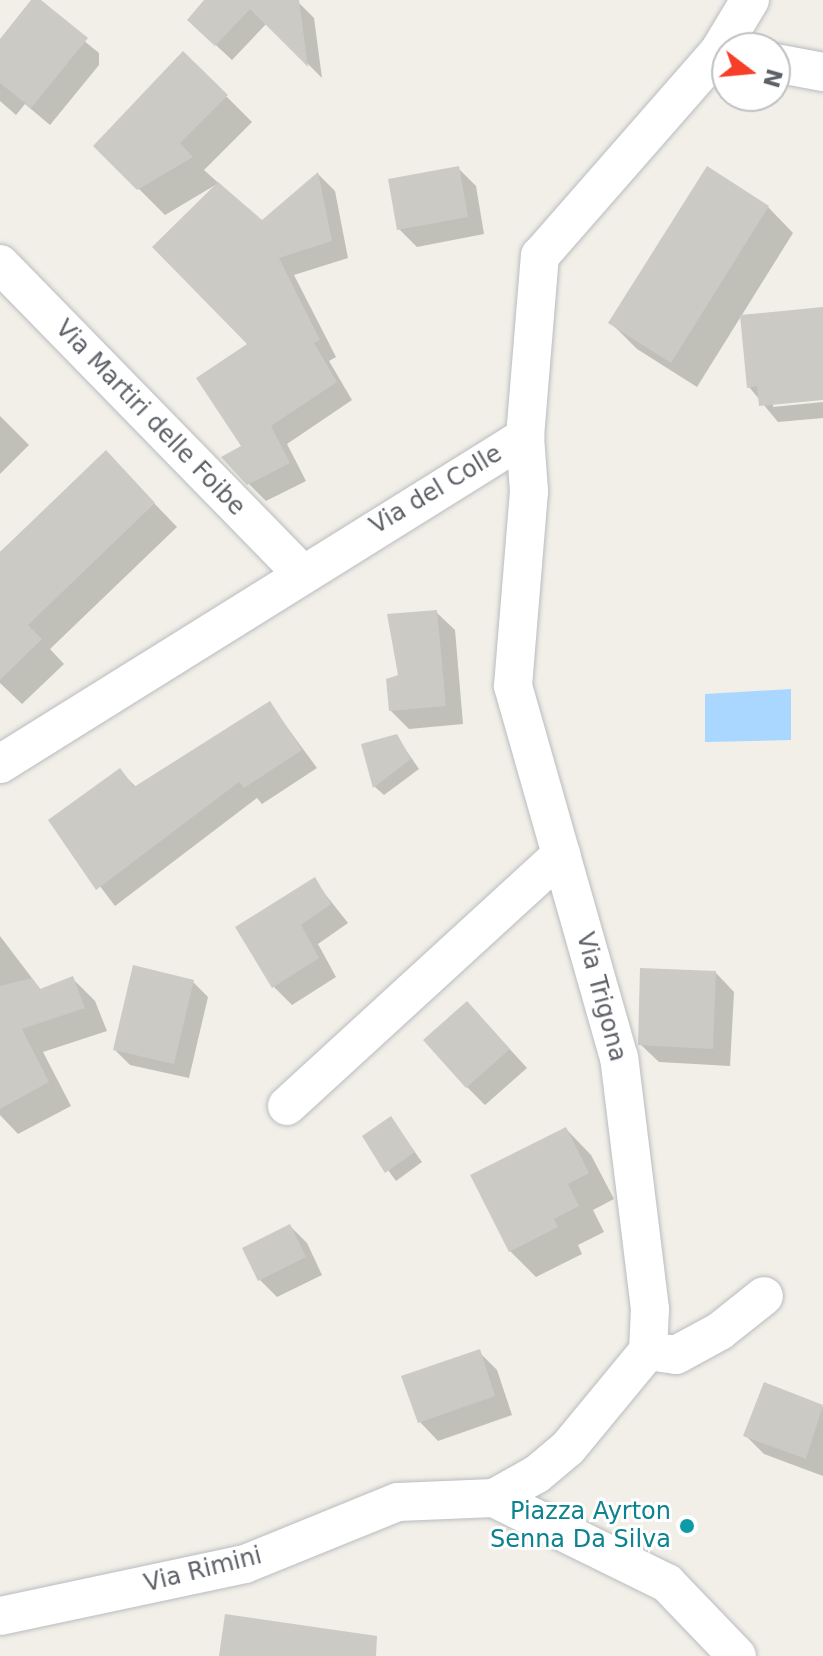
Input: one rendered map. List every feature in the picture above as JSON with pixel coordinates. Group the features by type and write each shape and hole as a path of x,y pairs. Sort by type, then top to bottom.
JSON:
{"street":[{"path":"734,32 750,0"},
{"path":"791,66 823,72"},
{"name":"Via del Colle","path":"0,764 301,572 525,437 540,256 711,67"},
{"name":"Via Martiri delle Foibe","path":"0,264 301,572"},
{"name":"Via Trigona","path":"525,437 529,491 513,686 619,1058 650,1309 648,1351"},
{"path":"287,1106 561,855"},
{"path":"494,1498 537,1474 568,1448 648,1351 676,1355 720,1331 764,1296"},
{"path":"494,1498 667,1583 737,1656"},
{"name":"Via Rimini","path":"0,1616 245,1564 398,1502 494,1498"}],"water":[{"path":"791,689 791,740 705,742 705,694"}],"building":[{"path":"31,0 41,0 88,38 31,108 0,83 0,39"},
{"path":"204,0 299,0 308,67 250,9 215,46 187,20"},
{"path":"183,51 228,95 180,143 193,157 137,190 93,146"},
{"path":"459,166 468,217 397,230 388,179"},
{"path":"707,166 769,206 671,363 608,323"},
{"path":"318,172 332,241 279,258 320,340 314,343 337,382 271,426 290,463 247,485 221,457 241,446 196,378 247,344 152,247 218,182 262,220"},
{"path":"823,307 823,400 759,406 757,386 747,388 740,315"},
{"path":"106,450 155,503 28,625 42,639 0,680 0,552"},
{"path":"437,610 446,706 389,711 386,679 398,675 387,614"},
{"path":"270,701 302,750 244,788 239,782 96,890 48,820 120,768 134,787"},
{"path":"397,734 411,759 373,788 361,744"},
{"path":"315,877 331,904 301,925 319,958 272,988 235,927"},
{"path":"133,965 194,980 174,1064 113,1050"},
{"path":"640,968 716,971 713,1049 638,1045"},
{"path":"73,976 85,1008 22,1029 49,1082 0,1109 0,986 32,978 40,989"},
{"path":"467,1001 510,1049 466,1088 423,1040"},
{"path":"391,1116 415,1152 385,1173 362,1136"},
{"path":"566,1127 589,1173 568,1184 579,1206 554,1219 558,1227 509,1252 470,1175"},
{"path":"290,1224 306,1257 258,1281 242,1248"},
{"path":"480,1349 495,1396 418,1423 401,1376"},
{"path":"764,1382 823,1405 806,1459 743,1436"},
{"path":"225,1614 377,1636 376,1656 219,1656"}],"place":[{"name":"Piazza Ayrton Senna Da Silva","path":"687,1526"}]}
